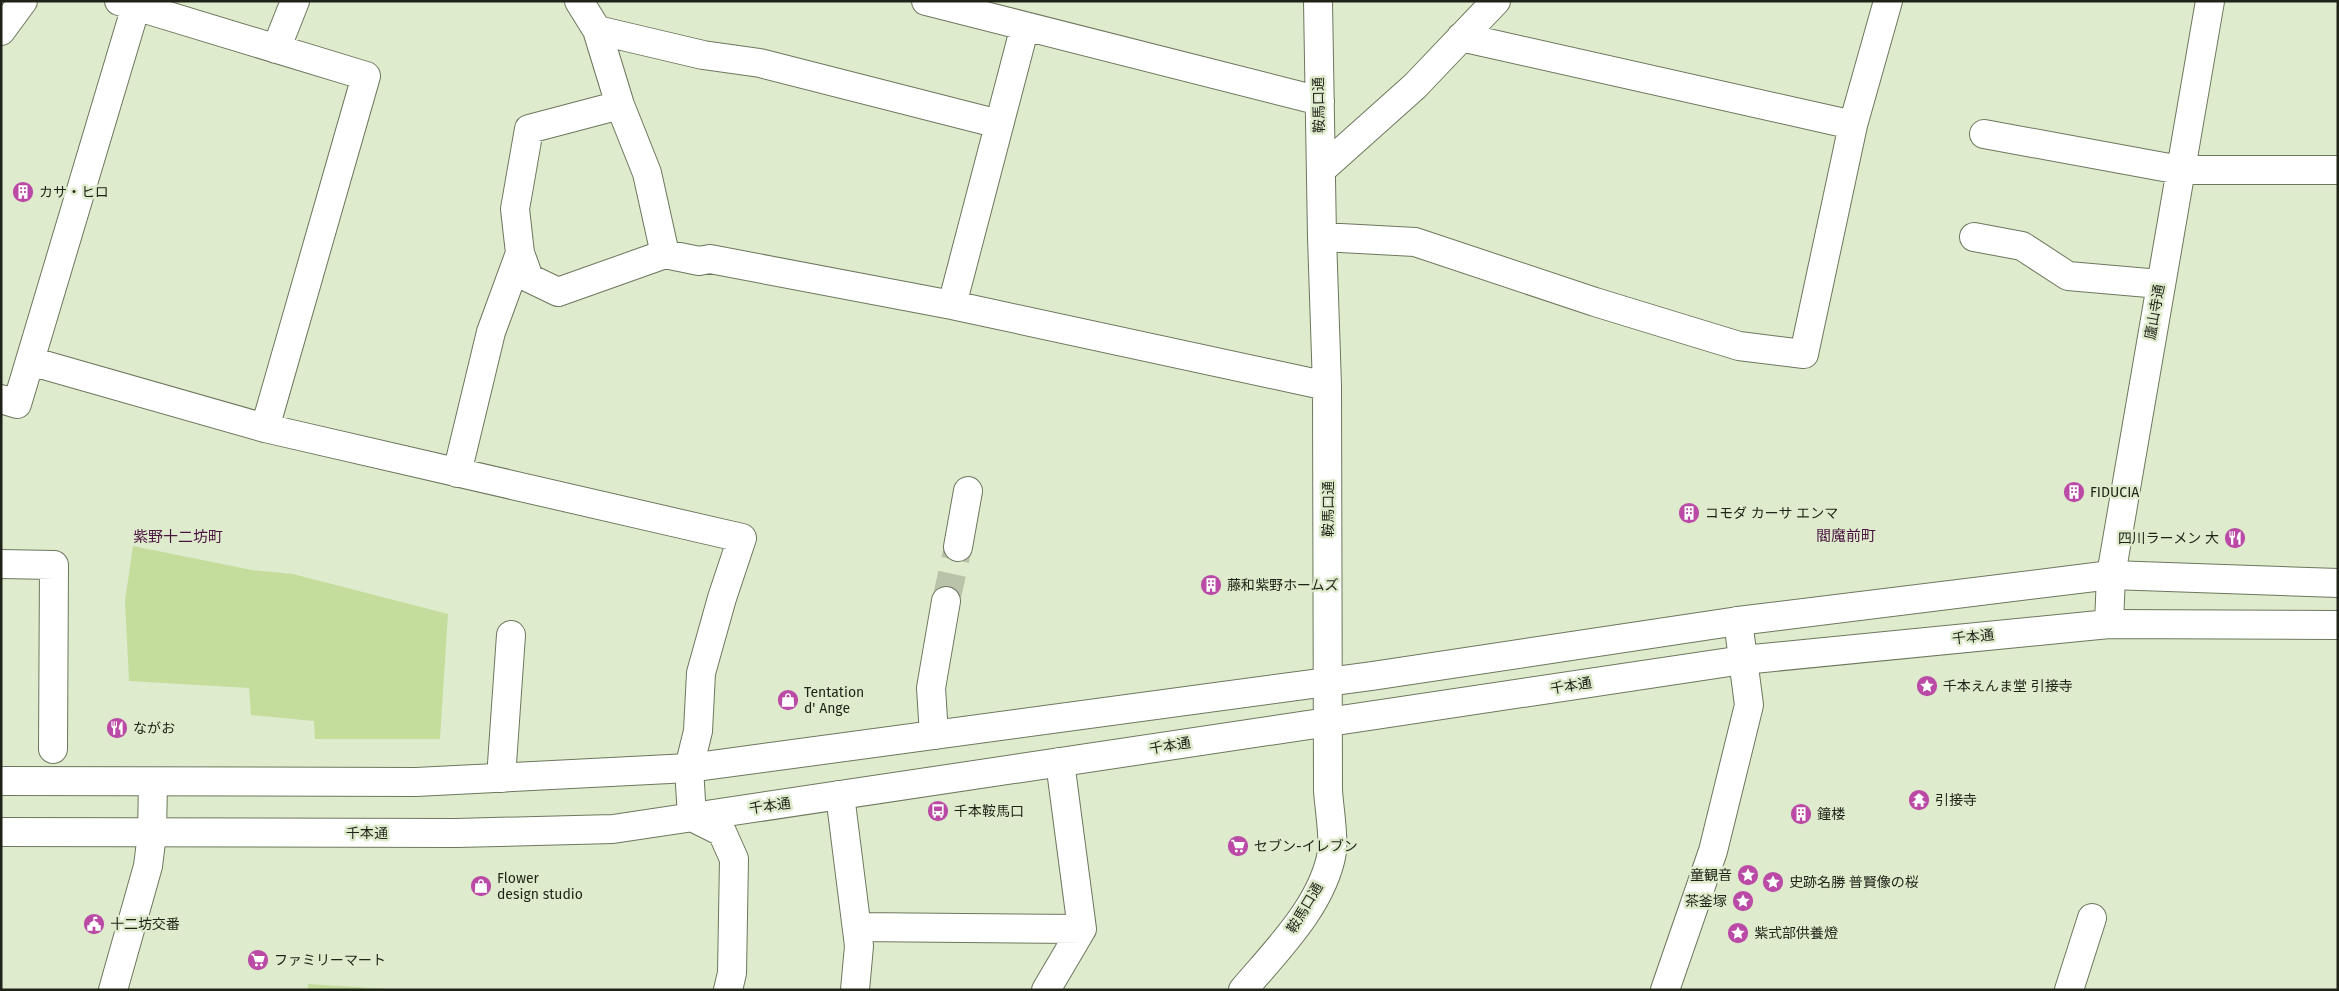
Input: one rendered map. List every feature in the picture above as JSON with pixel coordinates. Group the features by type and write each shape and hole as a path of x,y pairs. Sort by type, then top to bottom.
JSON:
{"main road":[{"path":"1,31 24,1"},
{"path":"276,49 295,1"},
{"path":"579,1 597,30 620,105 647,173 664,254"},
{"path":"926,1 1002,11 1025,26 1320,101"},
{"name":"鞍馬口通","path":"1243,990 1299,923 1321,885 1332,851 1328,790 1327,386 1322,237 1318,1"},
{"path":"1321,170 1415,86 1496,1"},
{"path":"1322,237 1415,242 1595,302 1739,346 1804,354 1853,125 1888,1"},
{"name":"廬山寺通","path":"2109,624 2111,575 2210,1"},
{"path":"1,399 17,404 128,4 366,76 265,428"},
{"path":"952,305 1025,26"},
{"path":"597,30 703,55 760,63 1000,124"},
{"path":"1461,37 1853,125"},
{"path":"620,105 529,129 515,209 520,253 528,278 558,292 664,254 700,261 710,259 952,305 1327,386"},
{"path":"1984,134 2180,170 2338,170"},
{"path":"1974,238 2022,246 2068,276 2160,284"},
{"path":"457,473 491,332 520,253"},
{"path":"30,361 265,428 742,538 722,598 701,673 698,731 689,768 692,818 722,832 734,859 732,974 728,990"},
{"path":"958,547 968,491"},
{"path":"1,564 54,565 53,749"},
{"path":"1,781 416,782 689,768 1328,682 1738,621 2111,575 2338,583"},
{"path":"934,735 931,688 946,601"},
{"path":"1665,990 1713,851 1749,705 1738,621"},
{"name":"千本通","path":"1,832 152,834 456,833 613,829 1743,660 2109,624 2338,625"},
{"path":"501,778 511,635"},
{"path":"1046,990 1082,929 1060,762"},
{"path":"113,990 148,866 152,834 153,782"},
{"path":"840,795 859,946 855,990"},
{"path":"2069,990 2092,918"},
{"path":"857,927 1082,929"}],"green space":[{"path":"133,546 252,570 293,574 448,614 440,739 315,739 314,721 251,715 249,688 129,681 125,601"},
{"path":"308,984 402,990 308,990"}],"tunnel":[{"path":"946,601 958,547"}],"place":[{"name":"カサ・ヒロ","path":"23,192"},
{"name":"FIDUCIA","path":"2074,492"},
{"name":"コモダ カーサ エンマ","path":"1689,513"},
{"name":"四川ラーメン 大","path":"2235,538"},
{"name":"藤和紫野ホームズ","path":"1211,585"},
{"name":"千本えんま堂 引接寺","path":"1927,686"},
{"name":"Tentation d' Ange","path":"788,700"},
{"name":"ながお","path":"117,728"},
{"name":"引接寺","path":"1919,800"},
{"name":"千本鞍馬口","path":"938,811"},
{"name":"鐘楼","path":"1801,814"},
{"name":"セブン-イレブン","path":"1238,846"},
{"name":"童観音","path":"1748,875"},
{"name":"史跡名勝 普賢像の桜","path":"1773,882"},
{"name":"Flower design studio","path":"481,886"},
{"name":"茶釜塚","path":"1743,901"},
{"name":"十二坊交番","path":"94,924"},
{"name":"紫式部供養燈","path":"1738,933"},
{"name":"ファミリーマート","path":"258,960"}],"district":[{"name":"閻魔前町","path":"1846,536"},
{"name":"紫野十二坊町","path":"178,537"}]}
